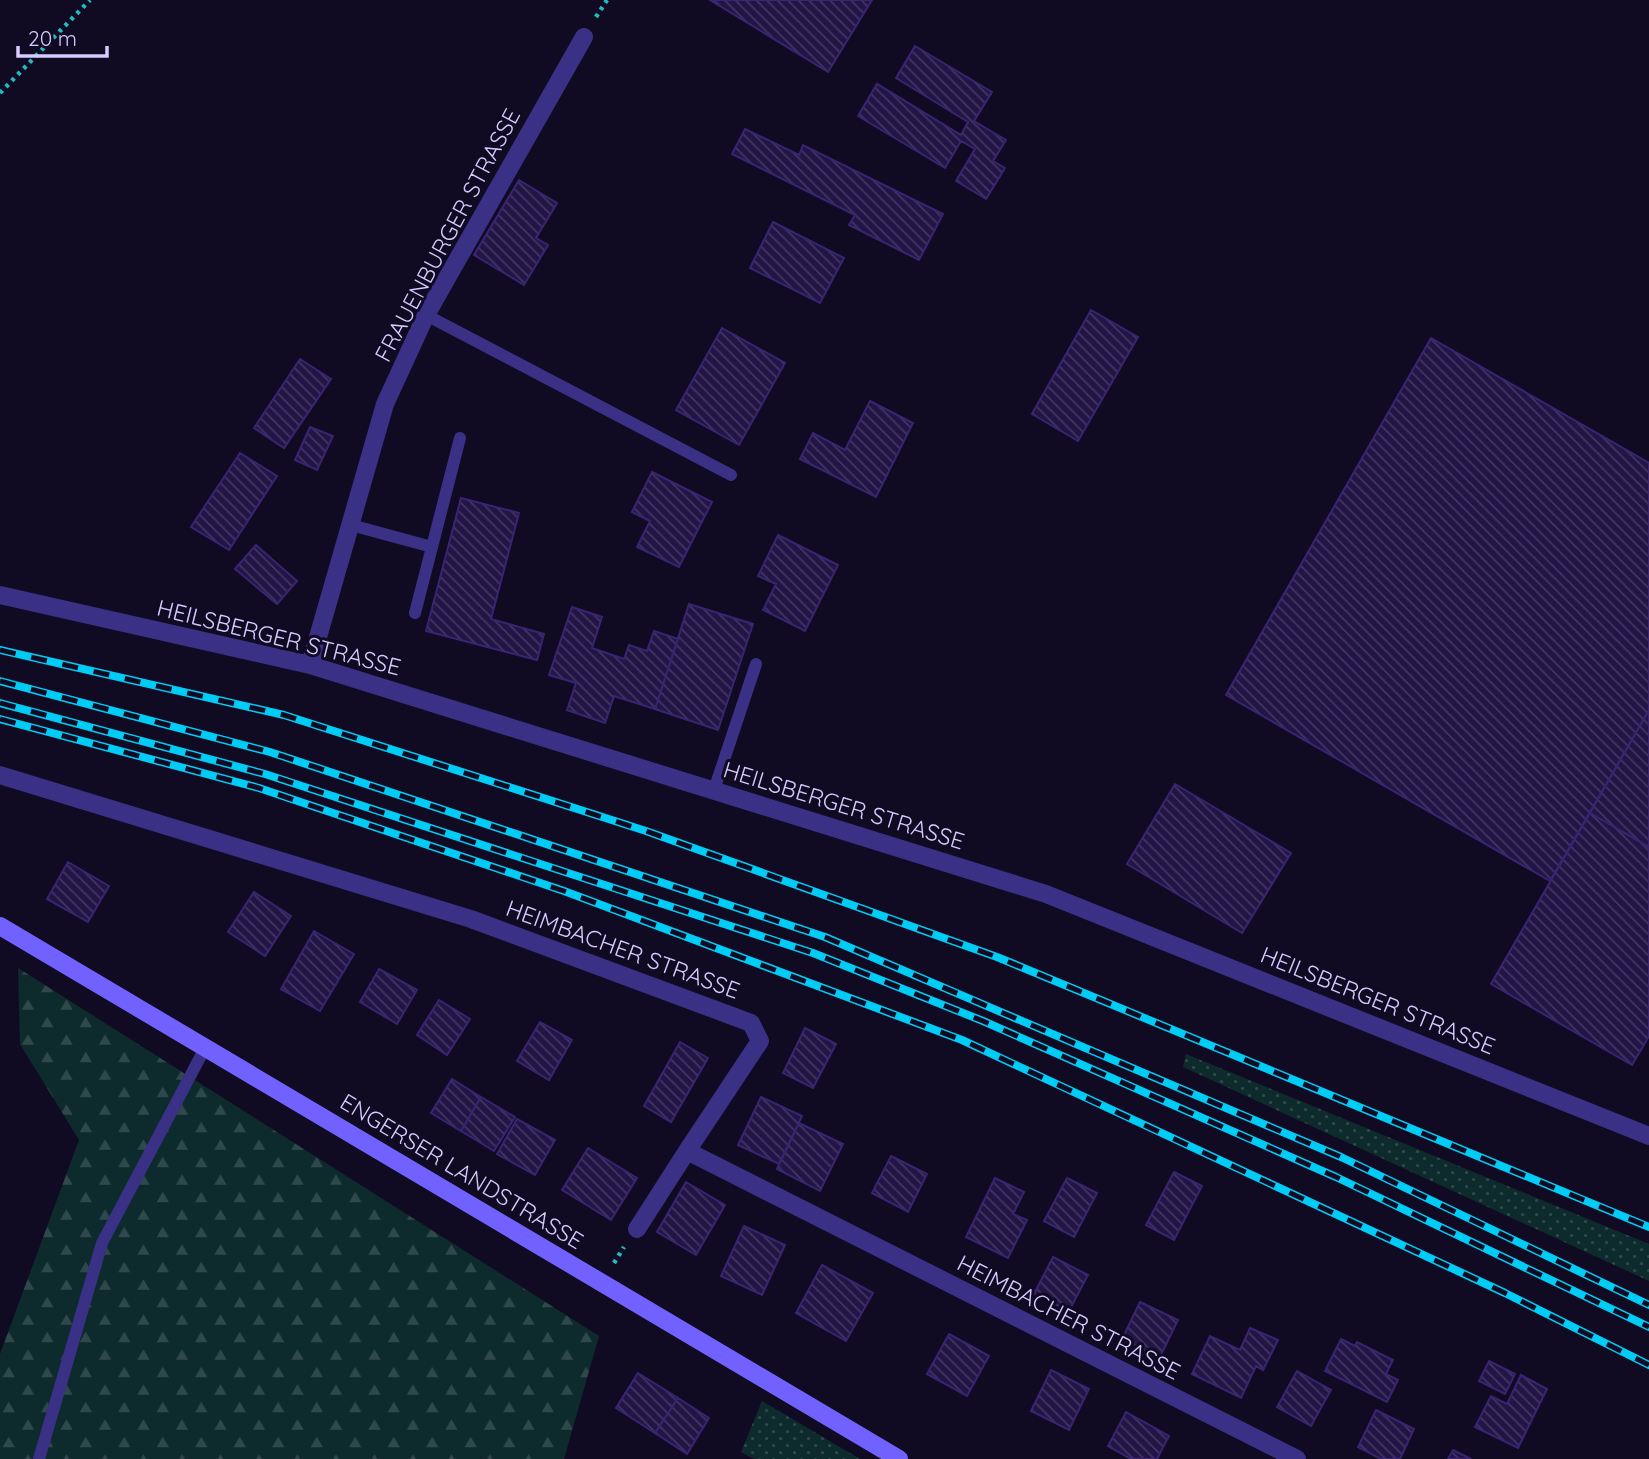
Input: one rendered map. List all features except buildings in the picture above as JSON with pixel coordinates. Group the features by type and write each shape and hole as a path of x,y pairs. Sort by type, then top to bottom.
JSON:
{"main road":[{"name":"ENGERSER LANDSTRASSE","path":"0,926 899,1459"}],"street":[{"name":"FRAUENBURGER STRASSE","path":"310,665 385,404 426,315 584,37"},
{"name":"HEILSBERGER STRASSE","path":"0,595 310,665 1046,894 1649,1136"},
{"name":"HEIMBACHER STRASSE","path":"0,775 471,919 751,1023 760,1041 687,1151 1297,1459"},
{"path":"636,1229 687,1151"}],"lane":[{"path":"426,315 731,475"},
{"path":"415,613 460,439"},
{"path":"351,525 432,547"},
{"path":"714,790 756,664"},
{"path":"39,1459 102,1243 205,1048"}],"path":[{"path":"0,93 90,0"},
{"path":"601,1282 636,1229"}],"green space":[{"path":"18,968 599,1336 564,1459 0,1459 0,1354 79,1140 20,1044"},
{"path":"1186,1054 1649,1244 1649,1281 1183,1067"},
{"path":"762,1401 860,1459 754,1459 741,1452"}],"railway":[{"path":"0,650 284,715 646,831 997,957 1649,1227"},
{"path":"0,681 270,752 825,937 1341,1157 1649,1305"},
{"path":"0,703 265,774 813,953 983,1021 1336,1177 1649,1327"},
{"path":"0,719 259,788 564,891 962,1040 1505,1293 1649,1365"}]}
